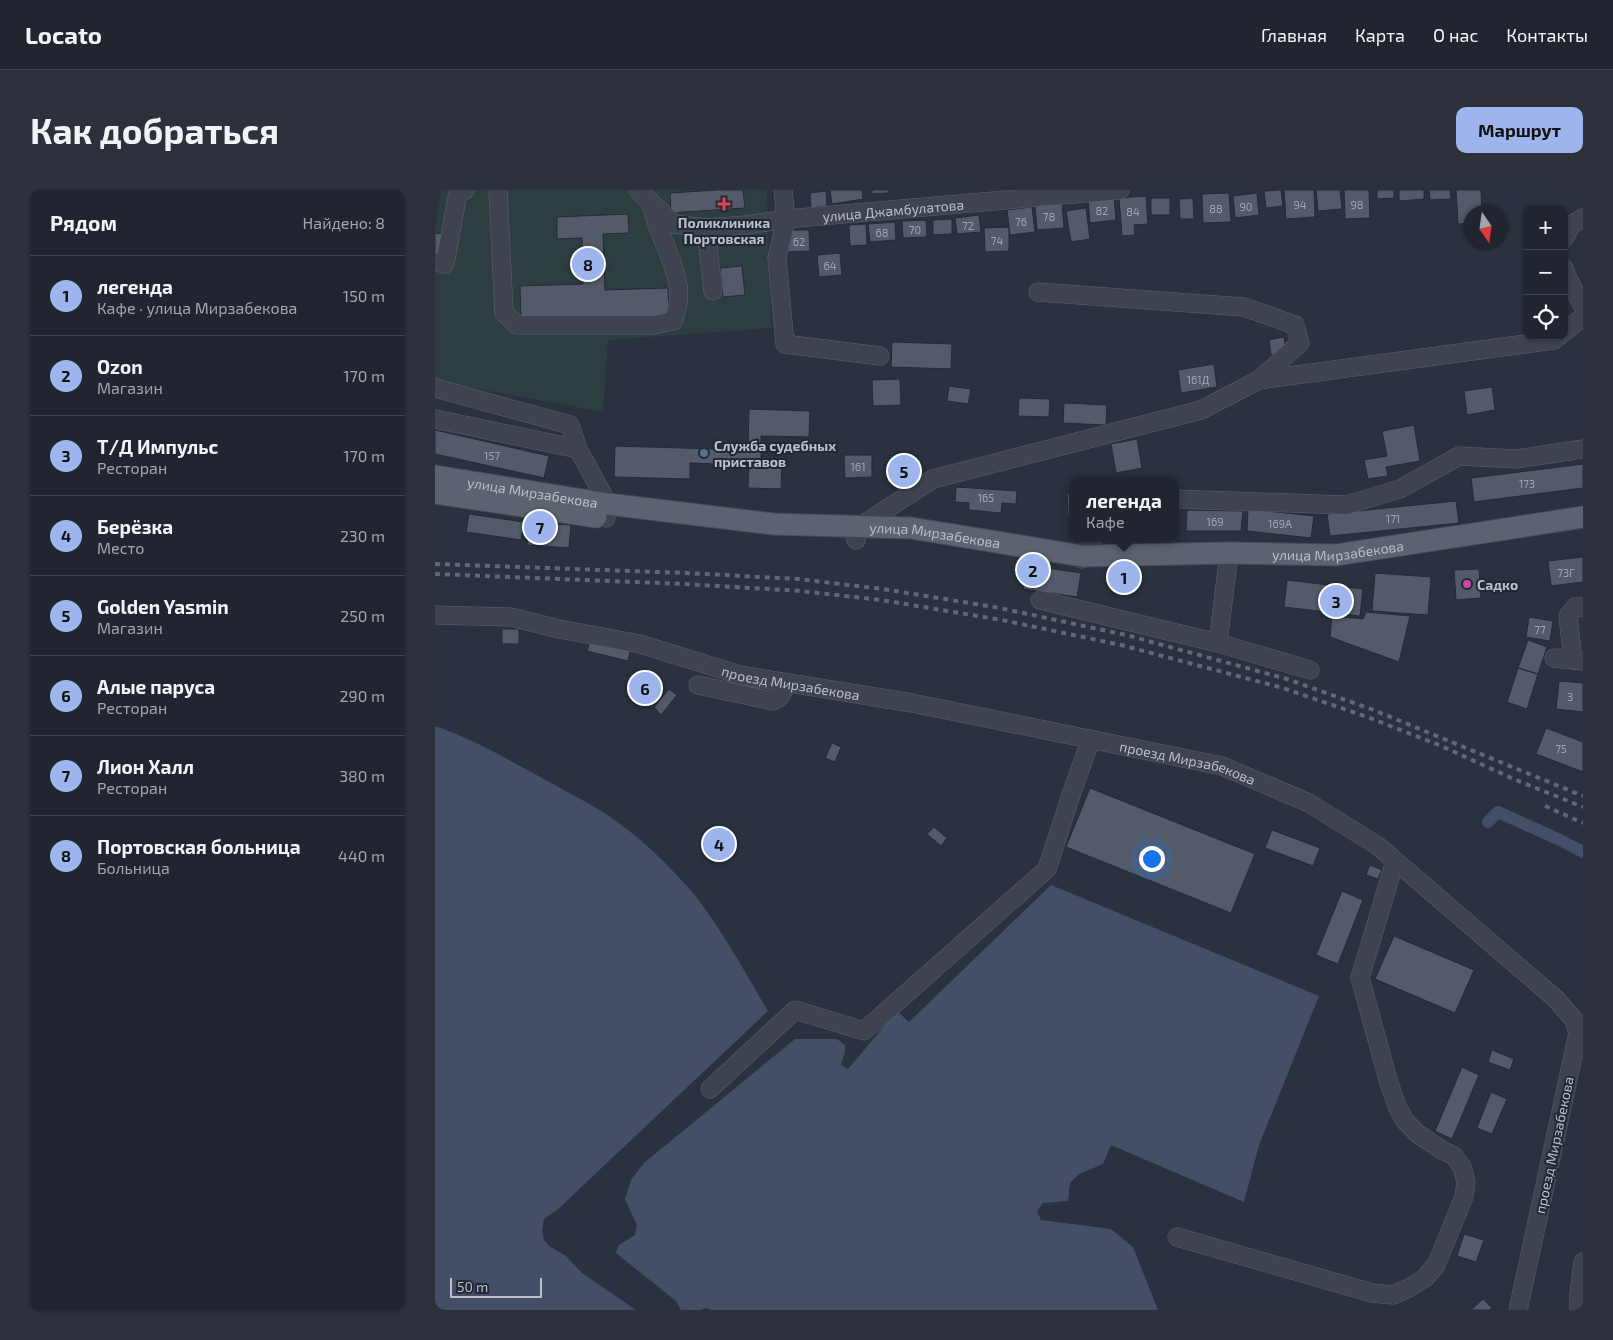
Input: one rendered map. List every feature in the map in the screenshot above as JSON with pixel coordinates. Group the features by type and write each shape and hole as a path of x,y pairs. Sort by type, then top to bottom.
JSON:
{"main road":[{"name":"улица Мирзабекова","path":"435,476 607,511"},
{"name":"улица Мирзабекова","path":"435,493 607,511 773,524 857,533 911,528 1082,558 1228,559 1336,555 1583,517"},
{"name":"улица Мирзабекова","path":"1228,559 1339,568 1583,529"}],"street":[{"path":"435,262 445,264 458,192 465,190"},
{"path":"498,190 504,312 517,326 653,325 673,321 678,309 678,277 644,195"},
{"path":"783,190 786,219 777,258 785,344 880,356"},
{"name":"улица Джамбулатова","path":"644,195 674,224 706,228 786,219 1120,190"},
{"path":"1568,231 1571,225 1583,218"},
{"path":"706,228 713,291"},
{"path":"1568,279 1583,306"},
{"path":"857,533 933,479 1201,410 1259,380 1300,343 1295,325 1244,307 1038,292"},
{"path":"1568,329 1583,317"},
{"path":"1259,380 1554,340"},
{"path":"435,388 570,425 578,449 607,511"},
{"path":"435,419 578,449"},
{"path":"1179,499 1346,505 1400,488 1459,456 1517,459 1583,449"},
{"path":"1082,558 1091,542"},
{"path":"1218,643 1228,559"},
{"path":"1040,600 1218,643 1309,670"},
{"path":"1555,658 1578,661 1568,616 1575,607 1583,607"},
{"name":"проезд Мирзабекова","path":"435,615 511,617 559,629 640,644 740,675 921,705 1222,766 1309,803 1378,846 1556,999 1574,1020 1581,1032 1518,1310"},
{"path":"698,685 773,701 779,698 788,683"},
{"path":"711,1089 795,1010 864,1031 1047,869 1091,739"},
{"path":"1177,1237 1372,1293 1393,1295 1409,1288 1425,1278 1436,1265 1464,1198 1466,1182 1462,1167 1454,1156 1418,1134 1405,1121 1397,1106 1360,978 1395,861"},
{"path":"1580,1300 1583,1262"}],"shaded area":[{"path":"441,190 767,190 771,328 608,340 603,412 435,381 435,229"}],"water":[{"path":"435,726 460,735 484,747 606,814 652,850 704,907 768,1011 557,1210 544,1219 542,1230 544,1240 549,1246 566,1256 582,1273 636,1310 435,1310"},
{"path":"1051,885 1319,996 1259,1145 1244,1202 1111,1145 1103,1164 1079,1174 1070,1183 1068,1201 1043,1203 1037,1211 1041,1220 1111,1229 1133,1247 1158,1310 710,1310 707,1308 681,1310 676,1301 616,1253 619,1245 635,1235 637,1225 625,1199 631,1180 644,1163 795,1039 837,1039 845,1045 841,1065 848,1069 897,1011 909,1022"}],"building":[{"path":"743,190 745,208 671,213 670,193"},
{"path":"830,190 862,190 863,199 832,204"},
{"path":"872,190 889,190 889,193 872,194"},
{"path":"1281,190 1283,206 1266,208 1264,191"},
{"path":"1284,190 1314,190 1315,217 1286,219"},
{"path":"1316,190 1340,190 1342,209 1318,211"},
{"path":"1344,190 1369,190 1370,218 1345,219"},
{"path":"1377,190 1394,190 1394,198 1377,199"},
{"path":"1399,190 1424,190 1424,199 1399,201"},
{"path":"1429,190 1450,190 1451,199 1430,200"},
{"path":"1456,190 1481,190 1482,205 1463,205 1463,224 1458,224"},
{"path":"826,191 827,206 811,208 810,193"},
{"path":"1229,193 1231,222 1203,223 1202,194"},
{"path":"1257,193 1259,215 1235,218 1233,196"},
{"path":"1146,196 1148,224 1134,225 1135,235 1122,236 1119,198"},
{"path":"1114,197 1116,220 1090,223 1088,199"},
{"path":"1151,198 1170,198 1170,215 1151,215"},
{"path":"1193,198 1194,219 1180,219 1179,199"},
{"path":"1062,202 1064,228 1037,230 1035,205"},
{"path":"1032,207 1035,232 1010,235 1007,210"},
{"path":"1086,208 1090,239 1071,242 1066,211"},
{"path":"628,214 629,233 603,234 605,290 668,288 669,317 521,322 520,286 583,284 582,238 557,239 557,217"},
{"path":"979,215 981,232 957,234 955,218"},
{"path":"952,219 952,234 933,235 933,220"},
{"path":"926,220 927,237 903,238 902,221"},
{"path":"895,222 896,240 870,242 868,224"},
{"path":"866,224 867,245 850,246 849,225"},
{"path":"1009,227 1009,251 985,252 984,228"},
{"path":"788,230 809,230 810,251 788,252"},
{"path":"435,233 446,234 442,256 435,255"},
{"path":"840,253 842,275 819,277 817,255"},
{"path":"742,266 745,295 723,297 720,268"},
{"path":"1284,337 1286,352 1271,355 1269,340"},
{"path":"892,342 952,344 951,369 891,367"},
{"path":"1214,364 1217,387 1181,393 1178,370"},
{"path":"900,379 901,405 873,406 872,380"},
{"path":"949,386 971,389 968,404 947,401"},
{"path":"1492,387 1495,410 1467,415 1464,391"},
{"path":"1019,398 1050,399 1049,417 1018,416"},
{"path":"1064,403 1107,405 1106,425 1063,423"},
{"path":"749,409 810,411 809,437 761,436 761,463 782,464 781,489 748,488 749,465 690,463 690,479 614,477 615,446 748,450"},
{"path":"1414,425 1420,461 1386,467 1388,476 1368,479 1364,460 1387,456 1382,431"},
{"path":"435,430 549,456 544,478 435,454"},
{"path":"1137,439 1142,468 1116,473 1111,444"},
{"path":"844,455 872,455 872,477 845,478"},
{"path":"889,458 921,460 920,484 887,482"},
{"path":"1583,464 1583,488 1474,502 1471,478"},
{"path":"956,487 1017,491 1016,504 1002,503 1001,513 969,510 969,503 955,502"},
{"path":"1067,494 1069,494 1069,517 1068,517"},
{"path":"1456,501 1459,523 1330,536 1327,514"},
{"path":"1248,509 1314,516 1311,538 1247,531"},
{"path":"1187,510 1243,511 1241,531 1186,531"},
{"path":"469,514 524,522 521,540 466,532"},
{"path":"528,522 571,525 569,548 527,545"},
{"path":"1583,557 1583,582 1551,586 1548,561"},
{"path":"1027,565 1081,573 1077,597 1023,589"},
{"name":"Садко","path":"1479,569 1481,598 1456,600 1454,570"},
{"path":"1375,573 1431,577 1428,615 1372,611"},
{"path":"1287,580 1363,589 1360,616 1284,607"},
{"path":"1366,612 1410,616 1399,662 1330,637 1332,616 1363,619"},
{"path":"1529,617 1553,621 1550,641 1526,637"},
{"path":"502,629 519,629 519,644 502,644"},
{"path":"591,637 631,647 628,661 587,651"},
{"path":"1528,640 1547,647 1538,674 1518,668"},
{"path":"1518,668 1538,674 1527,709 1507,702"},
{"path":"1559,681 1583,683 1583,712 1556,709"},
{"path":"669,689 677,695 661,715 654,707"},
{"path":"1546,728 1583,742 1583,772 1536,754"},
{"path":"832,743 841,747 835,762 825,758"},
{"path":"1090,788 1255,854 1231,913 1066,847"},
{"path":"934,827 947,838 941,846 927,834"},
{"path":"1272,830 1320,848 1313,866 1265,848"},
{"path":"1370,865 1382,870 1378,879 1366,875"},
{"path":"1342,891 1363,900 1338,964 1316,955"},
{"path":"1394,936 1474,970 1455,1013 1375,979"},
{"path":"1492,1050 1514,1059 1510,1070 1488,1062"},
{"path":"1462,1067 1479,1075 1452,1139 1435,1131"},
{"path":"1491,1092 1507,1099 1492,1134 1477,1128"},
{"path":"1464,1234 1484,1240 1476,1262 1457,1256"},
{"path":"1483,1299 1492,1308 1490,1310 1471,1310"}],"waterway":[{"path":"1488,822 1498,812 1583,852"}],"railway":[{"path":"435,564 798,579 883,589 1000,608 1126,635 1287,679 1371,709 1583,796"},
{"path":"435,574 685,584 801,591 881,600 1002,620 1121,645 1283,688 1370,718 1439,745 1516,780 1583,807"},
{"path":"1545,806 1583,823"}],"place":[{"name":"Поликлиника Портовская","path":"724,204"},
{"name":"Портовская больница","path":"588,264"},
{"name":"Служба судебных приставов","path":"704,453"},
{"name":"Golden Yasmin","path":"904,471"},
{"name":"Лион Халл","path":"540,527"},
{"name":"Ozon","path":"1033,570"},
{"name":"легенда","path":"1124,577"},
{"name":"Садко","path":"1467,584"},
{"name":"Т/Д Импульс","path":"1336,601"},
{"name":"Алые паруса","path":"645,688"},
{"name":"Берёзка","path":"719,844"}]}
